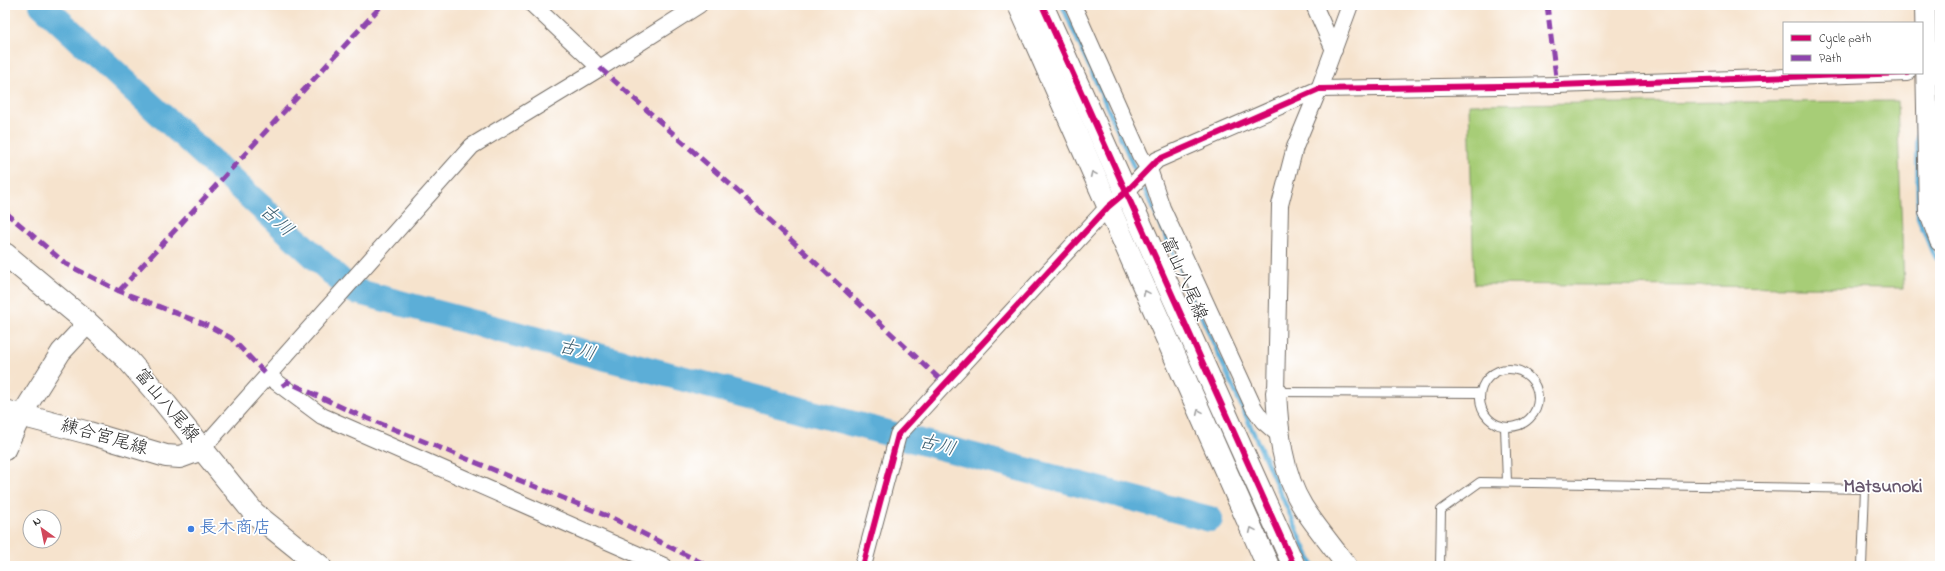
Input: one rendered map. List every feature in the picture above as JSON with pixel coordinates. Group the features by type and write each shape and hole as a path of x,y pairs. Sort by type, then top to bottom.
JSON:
{"main road":[{"path":"1018,5 1268,566"},
{"name":"富山八尾線","path":"1042,5 1127,191 1294,566"},
{"name":"富山八尾線","path":"5,254 88,323 127,360 160,397 254,513 320,566"},
{"name":"練合宮尾線","path":"14,413 166,456 180,457 202,449"}],"street":[{"path":"533,5 600,68"},
{"path":"202,449 472,146 600,68 699,5"},
{"path":"1073,5 1140,155 1149,169 1162,208 1254,408 1264,421 1279,435"},
{"path":"1314,5 1334,50"},
{"path":"1347,566 1303,506 1287,469 1279,435 1276,392 1280,205 1295,147 1319,90 1350,5"},
{"path":"1925,5 1924,72 1929,211 1940,241"},
{"path":"863,566 898,435 1108,207 1127,191 1157,160 1319,90 1557,85 1868,74"},
{"path":"5,450 14,413 61,352 88,323"},
{"path":"267,375 322,416 664,566"}],"lane":[{"path":"1507,369 1517,370 1526,374 1533,382 1537,390 1538,400 1536,409 1531,417 1524,423 1515,427 1505,427 1496,425 1488,420 1480,403 1480,393 1483,384 1490,376 1498,371 1507,369"},
{"path":"1276,392 1480,393"},
{"path":"1505,427 1507,482"},
{"path":"1440,566 1441,510 1480,482 1865,489 1862,566"}],"green space":[{"path":"1897,101 1904,288 1474,284 1469,104"}],"waterway":[{"name":"古川","path":"42,5 351,290 1210,519"},
{"path":"1062,5 1136,172"},
{"path":"1917,106 1918,217 1932,252 1940,263"},
{"path":"1145,190 1313,566"}],"marked path":[{"path":"119,291 382,5"},
{"path":"1547,5 1557,85"},
{"path":"600,68 772,222 944,383"},
{"path":"5,212 66,264 119,291 209,326 231,338 267,375"},
{"path":"282,386 288,382 352,412 612,518 708,566"}],"cycle path":[{"path":"1042,5 1294,566"},
{"path":"863,566 898,435 1108,207 1127,191 1157,160 1319,89 1557,85 1878,74"}],"place":[{"name":"長木商店","path":"191,529"}],"district":[{"name":"Matsunoki","path":"1883,487"}]}
